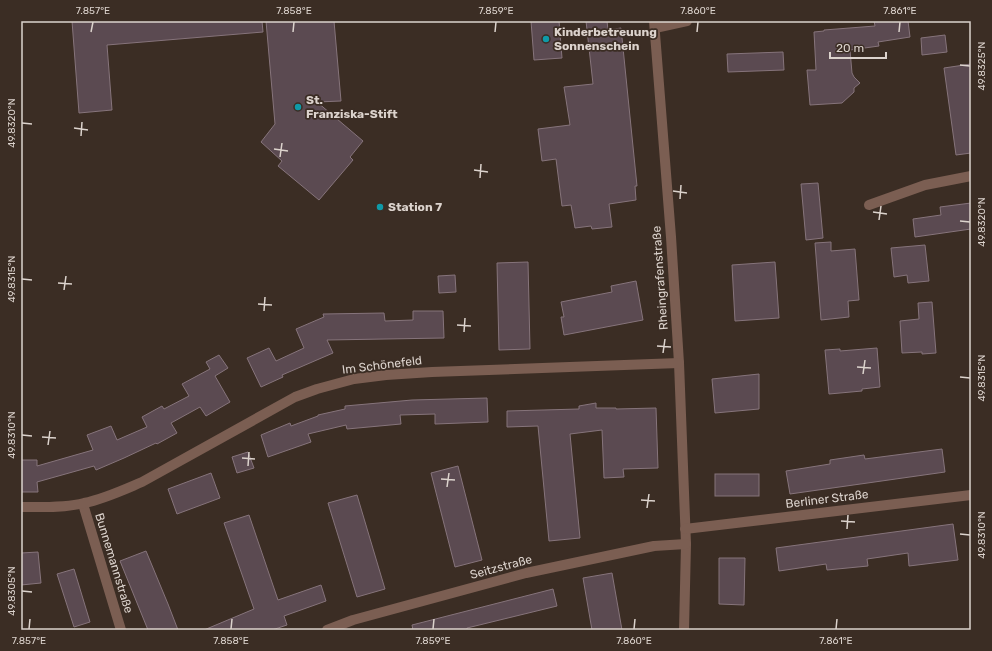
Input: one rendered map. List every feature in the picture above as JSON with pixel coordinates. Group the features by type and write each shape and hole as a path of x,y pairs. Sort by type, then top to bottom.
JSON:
{"street":[{"path":"654,25 687,21"},
{"name":"Rheingrafenstraße","path":"654,25 671,237 679,364 686,544 684,630"},
{"path":"868,205 925,185 971,176"},
{"name":"Im Schönefeld","path":"21,507 83,504 116,494 142,482 295,397 317,389 354,379 432,372 679,364"},
{"name":"Berliner Straße","path":"685,529 971,495"},
{"name":"Bunnemannstraße","path":"83,504 121,630"},
{"name":"Seitzstraße","path":"327,630 353,620 526,573 654,546 686,544"}],"building":[{"path":"72,21 262,21 263,32 107,45 112,110 79,113"},
{"name":"St. Franziska-Stift","path":"266,21 334,21 341,101 317,102 363,141 350,157 353,160 319,200 278,166 282,161 261,142 275,124"},
{"name":"Kinderbetreuung Sonnenschein","path":"531,21 559,21 562,58 534,60"},
{"path":"586,21 607,21 608,30 621,28 637,186 635,186 636,200 609,204 612,227 592,229 591,226 575,228 571,205 562,206 556,159 542,161 538,129 570,125 564,87 593,84"},
{"path":"874,21 908,21 910,37 878,42 879,46 850,50 852,73 860,83 854,88 854,92 842,103 810,105 807,70 816,70 814,32 875,26"},
{"path":"945,35 947,52 922,55 921,38"},
{"path":"783,52 784,70 728,72 727,54"},
{"path":"971,64 971,153 956,155 944,68"},
{"path":"818,183 823,238 806,240 801,184"},
{"path":"971,203 971,229 915,237 913,219 941,215 940,207"},
{"path":"831,242 831,251 855,249 859,300 848,301 849,317 821,320 815,243"},
{"path":"925,245 929,281 908,283 907,275 894,277 891,248"},
{"path":"528,262 530,349 499,350 497,263"},
{"path":"775,262 779,318 735,321 732,265"},
{"path":"455,275 456,292 439,293 438,276"},
{"path":"636,281 643,320 564,335 561,317 564,317 561,302 612,292 611,286"},
{"path":"932,302 936,353 902,353 900,321 919,319 918,303"},
{"path":"413,311 443,311 444,338 327,340 333,353 282,375 283,377 261,387 247,358 269,348 276,361 304,348 296,329 324,317 323,314 384,313 385,321 413,320"},
{"path":"877,348 880,387 862,389 862,391 829,394 825,350 840,349 840,351"},
{"path":"219,355 228,368 215,376 230,402 206,416 200,407 171,423 177,433 157,444 156,443 96,470 94,466 37,482 38,492 21,492 21,460 37,460 37,466 93,450 87,435 111,426 117,440 147,427 142,417 162,406 164,409 189,396 182,384 210,369 206,362"},
{"path":"759,374 759,409 715,413 712,379"},
{"path":"487,398 488,422 435,424 435,414 400,415 401,424 347,429 346,425 308,434 311,442 268,457 261,435 290,423 291,426 318,415 345,409 345,406 412,400"},
{"path":"596,403 596,408 656,408 658,468 623,469 624,477 604,478 602,430 570,434 580,538 549,541 538,426 507,427 507,411 579,409 579,406"},
{"path":"942,449 945,472 790,494 786,471 830,464 830,460 864,455 865,459"},
{"path":"248,452 254,468 237,473 232,457"},
{"path":"458,466 482,560 455,567 431,473"},
{"path":"211,473 220,498 177,514 168,489"},
{"path":"715,474 759,474 759,496 715,496"},
{"path":"357,495 385,589 357,597 328,503"},
{"path":"249,515 278,600 321,585 326,601 284,616 287,625 272,630 204,630 254,609 224,523"},
{"path":"953,524 958,560 909,566 908,553 867,559 868,566 827,570 826,564 779,571 776,548"},
{"path":"146,551 178,630 148,630 120,561"},
{"path":"38,552 41,583 21,585 21,553"},
{"path":"719,558 745,558 744,605 719,604"},
{"path":"74,569 90,622 74,627 57,574"},
{"path":"612,573 622,630 592,630 583,578"},
{"path":"553,589 557,606 467,628 467,630 413,630 412,625"}],"place":[{"name":"Kinderbetreuung Sonnenschein","path":"546,39"},
{"name":"St. Franziska-Stift","path":"298,107"},
{"name":"Station 7","path":"380,207"}]}
